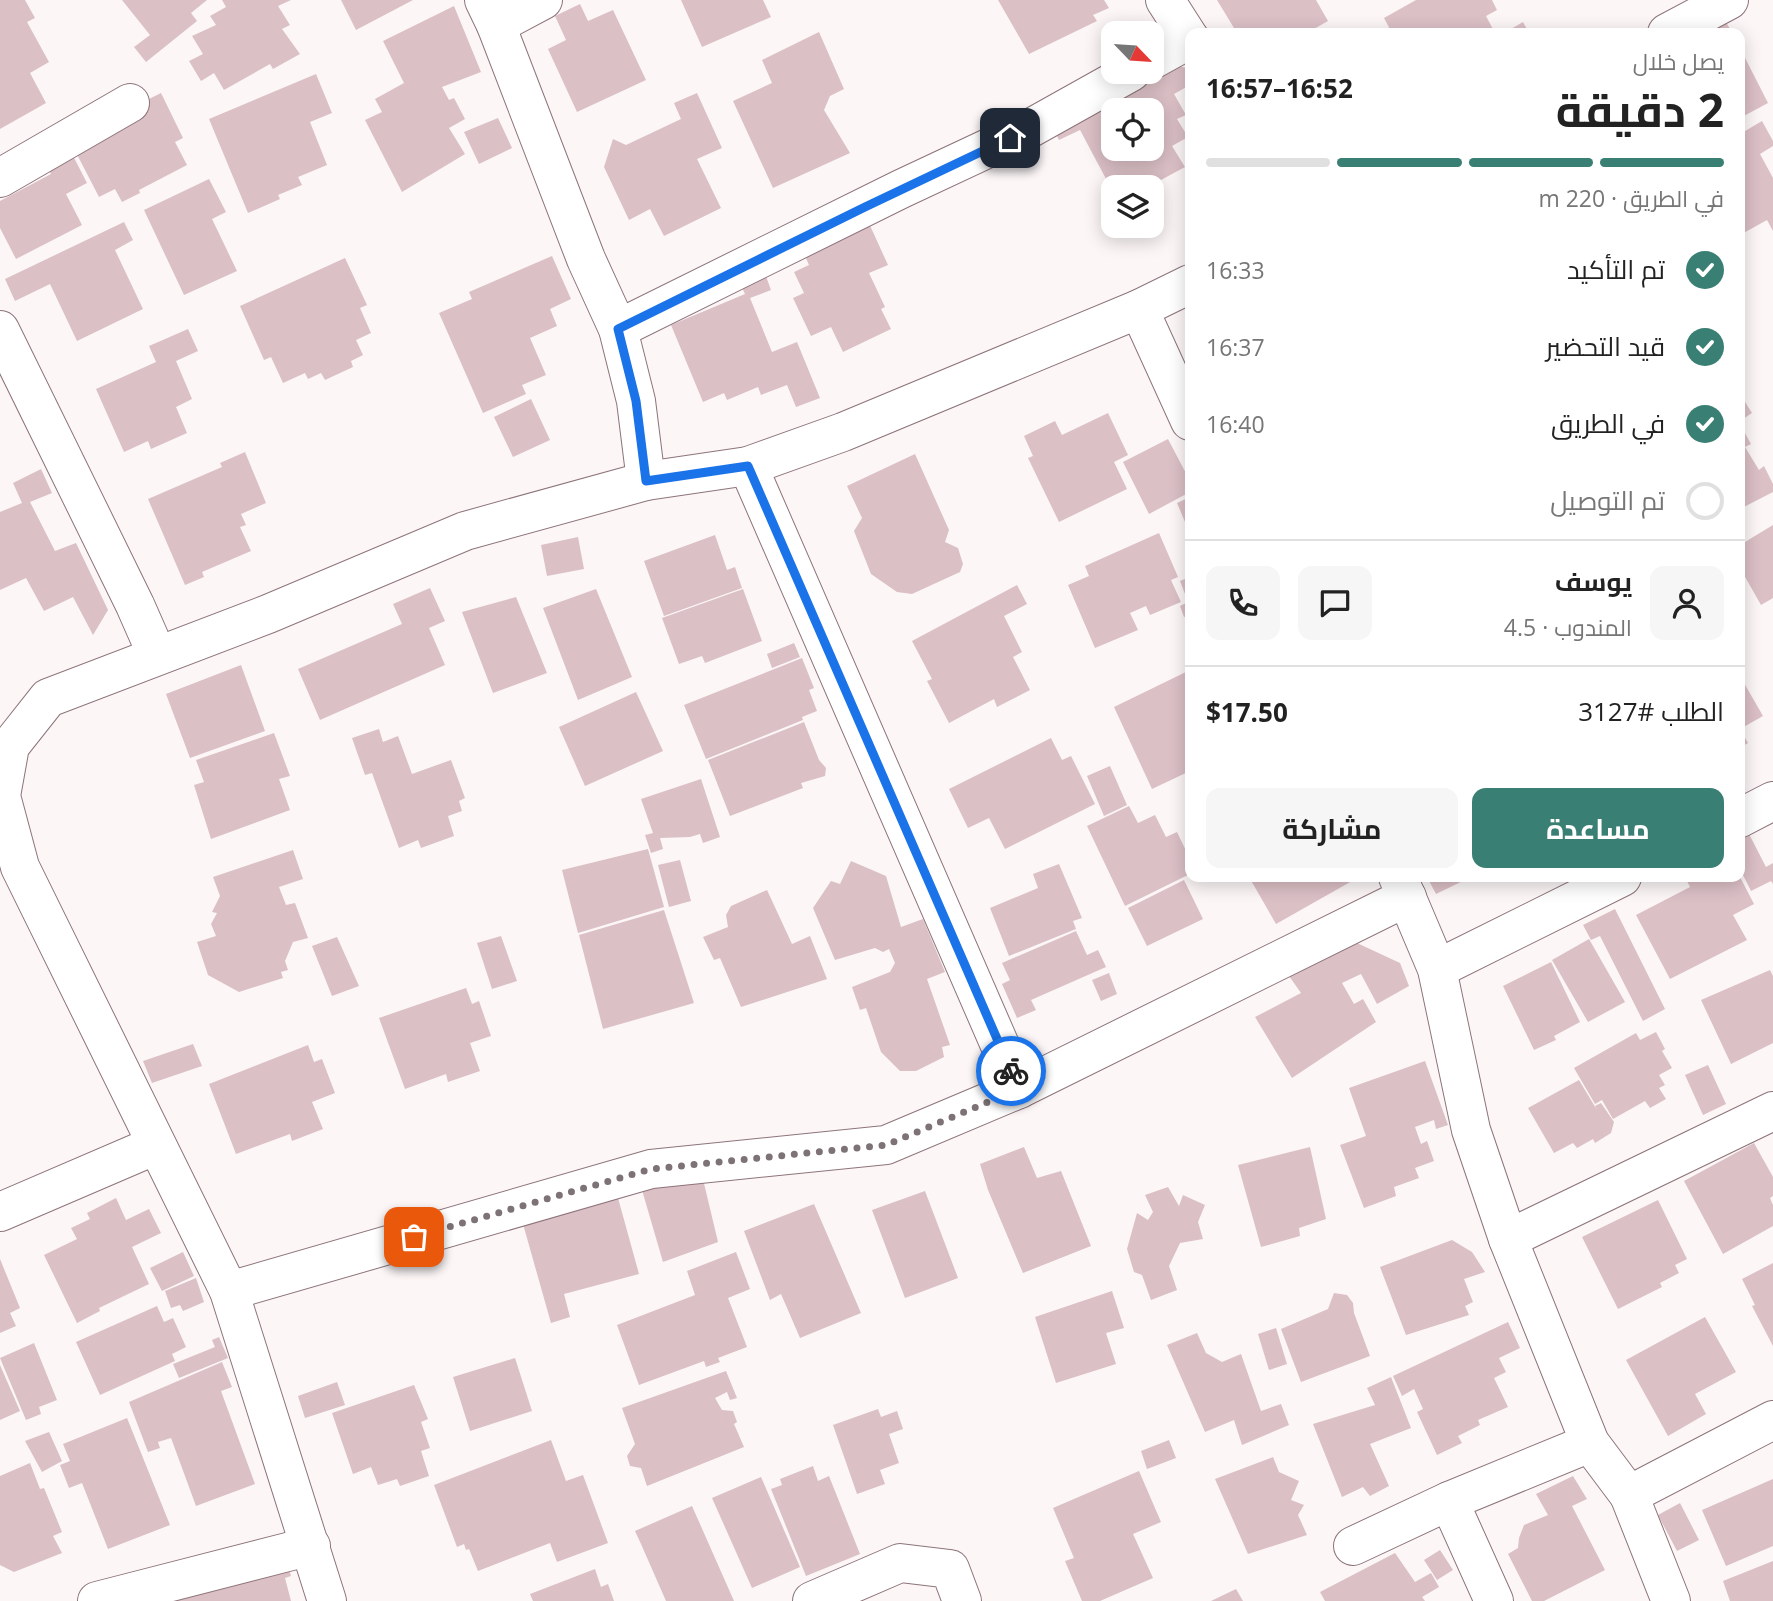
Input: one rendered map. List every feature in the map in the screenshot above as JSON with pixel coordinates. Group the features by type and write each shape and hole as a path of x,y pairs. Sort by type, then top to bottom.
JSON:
{"street":[{"path":"544,0 490,12 586,259 618,329 636,401 646,481"},
{"path":"1165,0 1185,31"},
{"path":"1676,28 1729,0"},
{"path":"1164,53 1185,42"},
{"path":"618,329 890,194 1029,129 1110,84"},
{"path":"0,177 130,103"},
{"path":"327,1601 229,1291 20,867 1,796 5,740 48,698 268,614 465,531 646,481 748,466 842,432 1139,309 1185,286"},
{"path":"1139,309 1185,410"},
{"path":"0,330 135,605 156,655"},
{"path":"748,466 1019,1089"},
{"path":"1745,815 1773,801"},
{"path":"1437,969 1612,882"},
{"path":"229,1291 651,1169 886,1145 1019,1089 1403,887 1437,969 1471,1130 1508,1239 1590,1443 1629,1495 1671,1601"},
{"path":"1508,1239 1773,1111"},
{"path":"0,1212 156,1145"},
{"path":"1629,1495 1773,1420"},
{"path":"1353,1546 1449,1501 1590,1443"},
{"path":"1449,1501 1494,1601"},
{"path":"97,1601 311,1546"},
{"path":"812,1601 900,1563 950,1569 962,1601"}],"building":[{"path":"0,0 25,0 35,18 27,22 49,62 30,73 46,103 0,129"},
{"path":"122,0 207,0 191,13 197,21 146,62 134,47 150,35"},
{"path":"222,0 291,0 278,6 290,25 282,29 300,54 273,69 270,64 224,90 214,73 201,81 189,61 203,54 192,36 216,25 210,16 226,7"},
{"path":"341,0 413,0 356,30"},
{"path":"681,0 763,0 771,17 702,47"},
{"path":"998,0 1104,0 1109,8 1093,15 1097,21 1029,54"},
{"path":"1217,0 1316,0 1328,21 1316,28 1234,28"},
{"path":"1416,0 1492,0 1497,10 1486,16 1492,28 1389,28 1384,18"},
{"path":"580,4 588,21 613,10 646,80 577,112 548,49 566,40 555,16"},
{"path":"454,6 481,72 442,87 449,100 454,98 465,119 449,128 465,154 402,192 365,120 382,112 375,99 404,83 383,41"},
{"path":"1723,16 1729,28 1706,28"},
{"path":"1523,22 1526,28 1513,28"},
{"path":"819,32 844,89 830,96 824,110 850,153 773,188 733,101 772,83 762,60"},
{"path":"1745,58 1768,103 1745,115"},
{"path":"1164,63 1185,68 1185,88 1174,94 1185,113 1177,119 1185,132 1185,139 1172,146 1185,167 1164,178 1164,175 1104,175 1080,130 1059,140 1049,121 1118,84 1164,84"},
{"path":"316,74 332,113 310,122 327,165 298,177 302,185 278,195 280,199 248,213 209,119"},
{"path":"161,93 183,138 175,142 187,165 122,202 115,189 99,197 69,139"},
{"path":"697,93 722,148 697,159 721,208 664,236 650,209 629,220 604,167 613,139 626,145 681,119 674,103"},
{"path":"498,118 512,148 479,164 464,132"},
{"path":"1762,121 1773,141 1773,146 1760,154 1773,178 1773,231 1767,220 1745,232 1745,131"},
{"path":"69,148 87,183 66,194 82,225 16,259 0,228 0,201 51,174 44,160"},
{"path":"209,179 226,212 212,219 237,271 184,295 144,210"},
{"path":"867,219 888,265 869,273 885,307 881,309 891,329 843,352 831,327 811,336 793,298 804,293 794,272 809,265 802,249"},
{"path":"124,222 133,240 115,250 143,309 77,341 50,284 15,301 5,279"},
{"path":"552,256 571,299 550,309 557,326 530,338 546,375 522,385 526,394 483,413 439,313 472,299 469,292"},
{"path":"345,258 367,305 360,308 371,333 356,340 363,355 351,361 353,367 325,380 321,373 308,379 305,373 283,383 271,357 264,360 240,306"},
{"path":"763,268 771,290 750,298 772,352 797,342 820,398 796,407 787,385 761,395 758,387 727,400 724,393 703,402 671,325 745,294 738,279"},
{"path":"188,329 198,351 176,361 192,399 176,407 187,433 151,449 148,441 124,452 96,389 156,362 149,346"},
{"path":"531,399 550,440 513,457 494,417"},
{"path":"1745,402 1752,413 1745,418"},
{"path":"1108,413 1128,455 1114,462 1127,489 1059,522 1028,458 1033,456 1024,436 1055,421 1062,435"},
{"path":"1745,433 1751,444 1745,447"},
{"path":"1168,439 1185,471 1185,495 1149,514 1123,462"},
{"path":"1745,447 1759,470 1764,466 1773,484 1773,492 1745,506"},
{"path":"245,452 266,503 241,514 246,525 240,527 251,551 202,572 204,577 185,585 148,499 222,467 220,463"},
{"path":"915,454 949,530 945,542 958,548 963,564 960,572 912,594 897,592 871,574 854,531 862,518 847,486"},
{"path":"41,469 52,493 30,502 55,551 76,543 108,610 93,635 73,597 44,611 26,578 0,590 0,512 22,503 13,483"},
{"path":"1185,499 1185,522 1177,503"},
{"path":"1773,525 1773,598 1761,605 1745,577 1745,542"},
{"path":"1159,533 1178,577 1171,580 1181,602 1150,615 1146,606 1130,613 1138,630 1095,648 1068,585 1089,576 1085,566"},
{"path":"715,535 727,570 735,567 742,588 664,616 644,561"},
{"path":"578,537 584,569 547,576 541,545"},
{"path":"1185,579 1185,594 1180,581"},
{"path":"1017,585 1027,604 1004,616 1022,652 1013,657 1030,690 997,707 994,699 949,723 927,681 932,679 912,641"},
{"path":"430,588 445,621 429,628 445,665 320,720 298,669 402,624 393,604"},
{"path":"596,589 632,677 578,700 543,608"},
{"path":"743,589 762,641 705,663 702,656 679,664 662,618"},
{"path":"516,597 547,673 493,693 462,612"},
{"path":"1185,604 1185,617 1184,617 1180,606"},
{"path":"794,643 800,657 772,668 767,654"},
{"path":"802,658 814,688 809,690 817,711 802,717 803,720 706,759 684,705"},
{"path":"241,665 265,731 190,758 166,694"},
{"path":"1185,672 1185,773 1152,789 1114,707"},
{"path":"1745,685 1763,716 1745,726"},
{"path":"636,692 663,751 585,786 559,727"},
{"path":"804,722 819,760 826,768 825,776 801,783 803,788 730,816 708,760"},
{"path":"379,729 383,742 398,736 412,774 451,760 465,798 459,801 462,811 448,816 454,836 421,848 418,840 399,848 372,773 365,775 352,738"},
{"path":"274,733 290,776 279,779 290,810 211,839 194,785 204,782 196,760"},
{"path":"1051,738 1062,760 1071,756 1095,804 1005,849 989,818 968,828 949,789"},
{"path":"1110,766 1127,805 1104,816 1087,776"},
{"path":"701,779 720,837 703,843 700,834 660,838 663,849 651,853 645,835 653,833 641,799"},
{"path":"1129,806 1138,823 1155,815 1166,837 1177,832 1185,849 1185,876 1125,906 1087,826"},
{"path":"1749,834 1766,867 1773,863 1773,884 1771,881 1751,891 1745,879 1745,836"},
{"path":"648,849 664,907 578,933 562,870"},
{"path":"293,850 303,879 279,887 286,905 295,903 308,938 293,942 285,961 288,970 281,972 283,978 239,992 208,975 197,942 216,936 211,924 217,913 212,912 220,896 213,877"},
{"path":"680,860 691,901 669,907 658,865"},
{"path":"851,861 886,876 901,927 923,919 945,972 927,979 950,1045 942,1047 944,1057 916,1071 900,1071 881,1052 866,1008 860,1010 852,987 890,972 895,963 889,949 883,952 875,948 835,960 813,908 831,881 840,884"},
{"path":"1059,864 1082,918 1073,921 1076,929 1009,956 990,908 1038,888 1033,874"},
{"path":"1184,880 1203,919 1147,946 1128,908"},
{"path":"1252,882 1350,882 1276,924"},
{"path":"1430,882 1461,882 1436,894"},
{"path":"1688,882 1743,882 1754,904 1733,915 1747,940 1670,979 1636,915 1690,887"},
{"path":"767,890 792,944 810,936 827,979 741,1007 720,958 714,960 703,937 728,927 726,915 731,906"},
{"path":"1615,909 1665,1009 1643,1021 1600,936 1591,940 1583,925"},
{"path":"664,910 694,1003 603,1029 579,935"},
{"path":"1076,931 1087,955 1098,950 1106,967 1031,1000 1036,1010 1017,1018 1002,984 1010,980 1002,963"},
{"path":"501,936 517,981 492,989 477,943"},
{"path":"337,937 359,986 332,996 312,946"},
{"path":"1589,939 1625,1002 1588,1022 1552,960"},
{"path":"1357,943 1400,963 1409,986 1377,1004 1361,974 1342,983 1354,1004 1363,999 1376,1022 1292,1078 1255,1017 1301,993 1289,976"},
{"path":"1551,962 1580,1022 1554,1036 1556,1040 1534,1050 1503,986"},
{"path":"1770,970 1773,976 1773,1043 1731,1064 1701,1000"},
{"path":"1109,973 1117,994 1101,1001 1092,980"},
{"path":"466,988 472,1004 479,1001 491,1036 470,1043 480,1071 448,1082 446,1074 405,1089 379,1018"},
{"path":"1656,1032 1665,1049 1662,1051 1672,1068 1659,1075 1665,1085 1659,1088 1666,1099 1650,1108 1645,1101 1613,1119 1602,1100 1595,1104 1574,1068 1636,1033 1640,1040"},
{"path":"193,1044 202,1066 152,1083 143,1061"},
{"path":"308,1045 314,1062 322,1059 335,1093 312,1102 323,1129 292,1141 290,1134 236,1154 209,1084"},
{"path":"1425,1061 1448,1125 1436,1129 1434,1120 1415,1127 1421,1144 1427,1141 1434,1161 1415,1168 1419,1178 1394,1187 1396,1196 1364,1208 1340,1145 1366,1136 1349,1088"},
{"path":"1708,1065 1726,1104 1703,1115 1685,1075"},
{"path":"1579,1080 1597,1110 1595,1106 1601,1103 1614,1122 1611,1133 1595,1143 1593,1139 1577,1148 1573,1143 1554,1153 1528,1108"},
{"path":"1754,1143 1773,1177 1773,1196 1770,1198 1773,1205 1773,1226 1723,1254 1684,1181"},
{"path":"1024,1147 1037,1178 1061,1171 1091,1246 1023,1273 980,1164"},
{"path":"1310,1147 1326,1219 1299,1228 1300,1236 1261,1247 1238,1165"},
{"path":"702,1175 718,1242 663,1262 642,1190"},
{"path":"1168,1187 1179,1206 1183,1195 1205,1205 1198,1222 1203,1239 1180,1243 1169,1266 1177,1290 1151,1300 1142,1275 1134,1272 1127,1249 1137,1213 1148,1220 1153,1212 1145,1195"},
{"path":"925,1191 958,1278 905,1298 872,1210"},
{"path":"116,1198 126,1220 149,1209 161,1233 132,1247 149,1284 99,1308 100,1311 77,1323 44,1255 77,1239 71,1228 90,1219 87,1213"},
{"path":"618,1198 639,1274 564,1294 570,1317 551,1323 523,1224"},
{"path":"1658,1200 1687,1259 1675,1265 1679,1273 1660,1283 1662,1287 1618,1309 1582,1237"},
{"path":"814,1204 861,1313 800,1338 781,1294 770,1300 744,1231"},
{"path":"1452,1240 1472,1252 1485,1272 1464,1279 1473,1302 1465,1306 1469,1315 1406,1335 1380,1267"},
{"path":"183,1252 194,1276 162,1291 150,1268"},
{"path":"736,1252 750,1289 728,1298 747,1347 718,1358 720,1362 706,1367 704,1361 639,1385 617,1325 695,1295 687,1271"},
{"path":"0,1259 20,1308 10,1313 16,1326 0,1333"},
{"path":"1773,1263 1773,1346 1752,1306 1755,1305 1742,1279"},
{"path":"196,1278 204,1302 183,1311 180,1305 171,1308 165,1291"},
{"path":"1112,1291 1124,1328 1106,1333 1116,1364 1056,1383 1035,1317"},
{"path":"1334,1293 1347,1295 1353,1303 1354,1313 1370,1356 1301,1382 1281,1329 1328,1309"},
{"path":"157,1306 164,1322 173,1318 186,1347 172,1354 175,1361 100,1395 76,1342"},
{"path":"1705,1317 1736,1372 1695,1394 1706,1414 1668,1436 1626,1360"},
{"path":"1508,1322 1520,1348 1499,1358 1506,1372 1494,1378 1508,1407 1478,1420 1480,1425 1458,1436 1462,1443 1437,1455 1417,1412 1423,1409 1414,1389 1402,1396 1393,1376"},
{"path":"1276,1328 1287,1364 1269,1370 1258,1334"},
{"path":"1197,1333 1206,1353 1222,1362 1241,1354 1261,1411 1281,1404 1289,1425 1242,1445 1234,1420 1205,1432 1167,1345"},
{"path":"219,1337 228,1358 179,1378 173,1364 215,1347 212,1340"},
{"path":"34,1343 57,1400 39,1407 41,1414 26,1420 0,1358"},
{"path":"515,1358 532,1411 470,1431 453,1377"},
{"path":"222,1362 232,1387 221,1391 255,1484 196,1506 171,1438 158,1442 160,1448 148,1452 129,1402"},
{"path":"0,1365 20,1411 0,1420"},
{"path":"726,1371 737,1398 730,1400 727,1392 715,1398 722,1410 733,1411 737,1422 734,1424 744,1447 647,1486 641,1468 630,1466 627,1456 635,1444 622,1408"},
{"path":"1391,1377 1411,1428 1370,1444 1389,1486 1370,1496 1363,1487 1342,1497 1313,1424 1375,1405 1367,1388"},
{"path":"337,1382 345,1405 305,1418 298,1396"},
{"path":"414,1385 428,1419 421,1422 430,1448 421,1451 429,1476 400,1486 397,1479 378,1485 371,1467 353,1474 332,1413"},
{"path":"878,1409 881,1417 897,1411 903,1429 889,1434 899,1463 880,1470 885,1484 857,1494 833,1425"},
{"path":"127,1418 170,1525 108,1549 82,1483 69,1488 60,1465 70,1461 63,1444"},
{"path":"49,1432 62,1461 42,1472 25,1441"},
{"path":"551,1440 566,1481 583,1475 608,1543 557,1562 550,1543 478,1571 469,1549 466,1550 464,1544 457,1547 434,1485"},
{"path":"1169,1440 1176,1458 1147,1469 1141,1451"},
{"path":"1273,1457 1279,1472 1299,1481 1291,1500 1304,1505 1298,1515 1307,1535 1248,1554 1215,1479"},
{"path":"30,1463 40,1489 44,1488 62,1532 53,1536 62,1553 14,1572 0,1565 0,1476"},
{"path":"813,1466 818,1481 829,1476 860,1554 806,1576 771,1489 782,1485 780,1479"},
{"path":"1139,1471 1161,1522 1133,1534 1153,1578 1100,1601 1082,1601 1065,1561 1074,1558 1053,1508"},
{"path":"1573,1476 1587,1499 1572,1506 1605,1570 1544,1601 1532,1601 1508,1554 1518,1548 1524,1525 1548,1515 1536,1494"},
{"path":"761,1477 800,1567 752,1588 712,1498"},
{"path":"1773,1479 1773,1546 1726,1566 1702,1510"},
{"path":"1680,1503 1699,1540 1677,1551 1658,1515"},
{"path":"692,1506 734,1601 666,1601 635,1531"},
{"path":"1440,1550 1453,1570 1437,1580 1424,1560"},
{"path":"1395,1553 1415,1582 1431,1573 1439,1587 1422,1597 1425,1601 1325,1601 1320,1592"},
{"path":"1773,1561 1773,1601 1730,1601 1723,1581"},
{"path":"288,1565 291,1576 285,1578 291,1601 178,1601 176,1594"},
{"path":"595,1569 601,1587 608,1584 614,1601 533,1601 530,1594"},
{"path":"1236,1589 1243,1601 1211,1601"}],"way so far":[{"path":"414,1237 651,1169 886,1145 1019,1089 1011,1071"}],"route":[{"path":"1010,138 618,329 627,356 636,401 646,481 748,466 1011,1071"}]}
